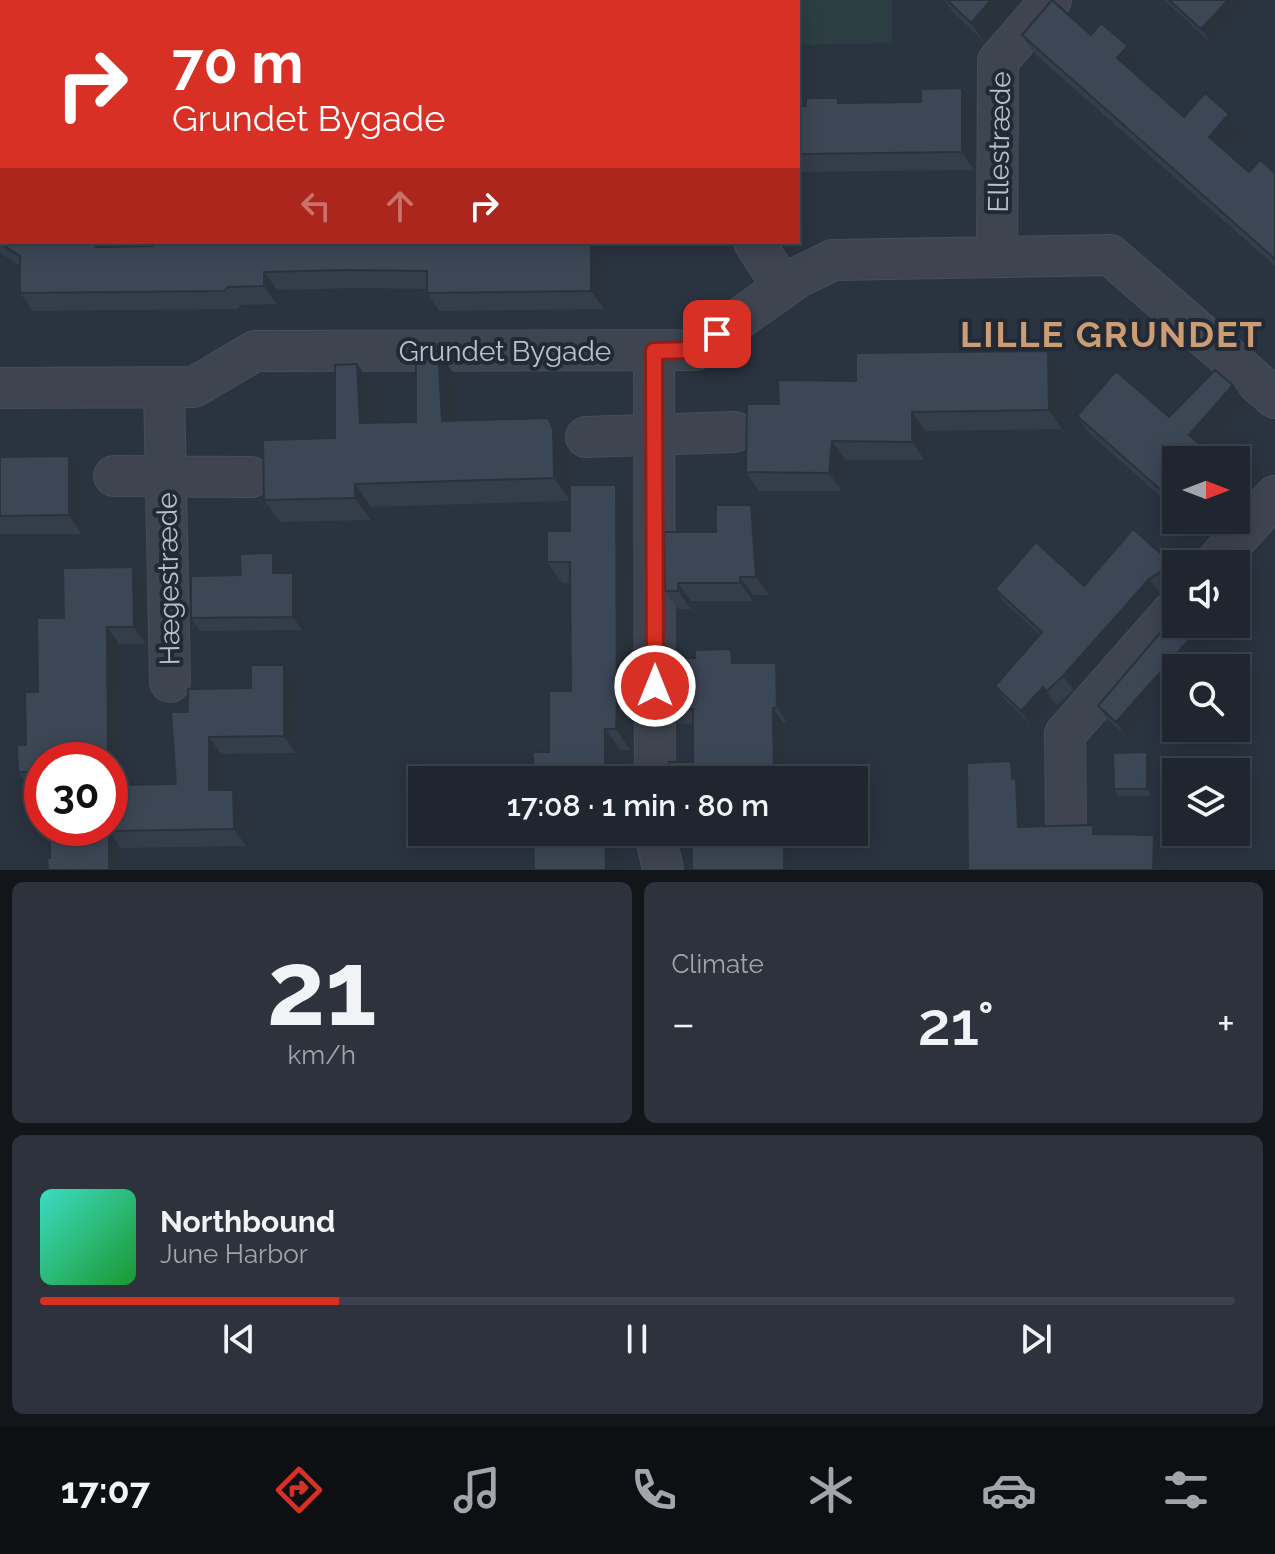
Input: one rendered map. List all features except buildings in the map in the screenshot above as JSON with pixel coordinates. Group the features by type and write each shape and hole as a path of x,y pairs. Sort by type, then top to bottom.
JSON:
{"street":[{"name":"Ellestræde","path":"997,255 998,61 1051,0"},
{"path":"755,244 783,287"},
{"name":"Grundet Bygade","path":"0,388 194,387 255,351 695,350 783,287 833,260 1110,255 1275,398"},
{"path":"654,351 655,766"},
{"name":"Hægestræde","path":"164,388 170,682"},
{"path":"586,437 734,432"},
{"name":"Hægestræde","path":"114,476 251,477"},
{"path":"1227,550 1274,500"},
{"path":"1066,821 1065,734 1162,624"},
{"path":"658,846 663,870"}],"shaded area":[{"path":"800,0 892,0 892,43 804,45 800,37"}],"district":[{"name":"LILLE GRUNDET","path":"1112,334"}],"route":[{"path":"655,686 654,351 695,350 717,334"}]}
